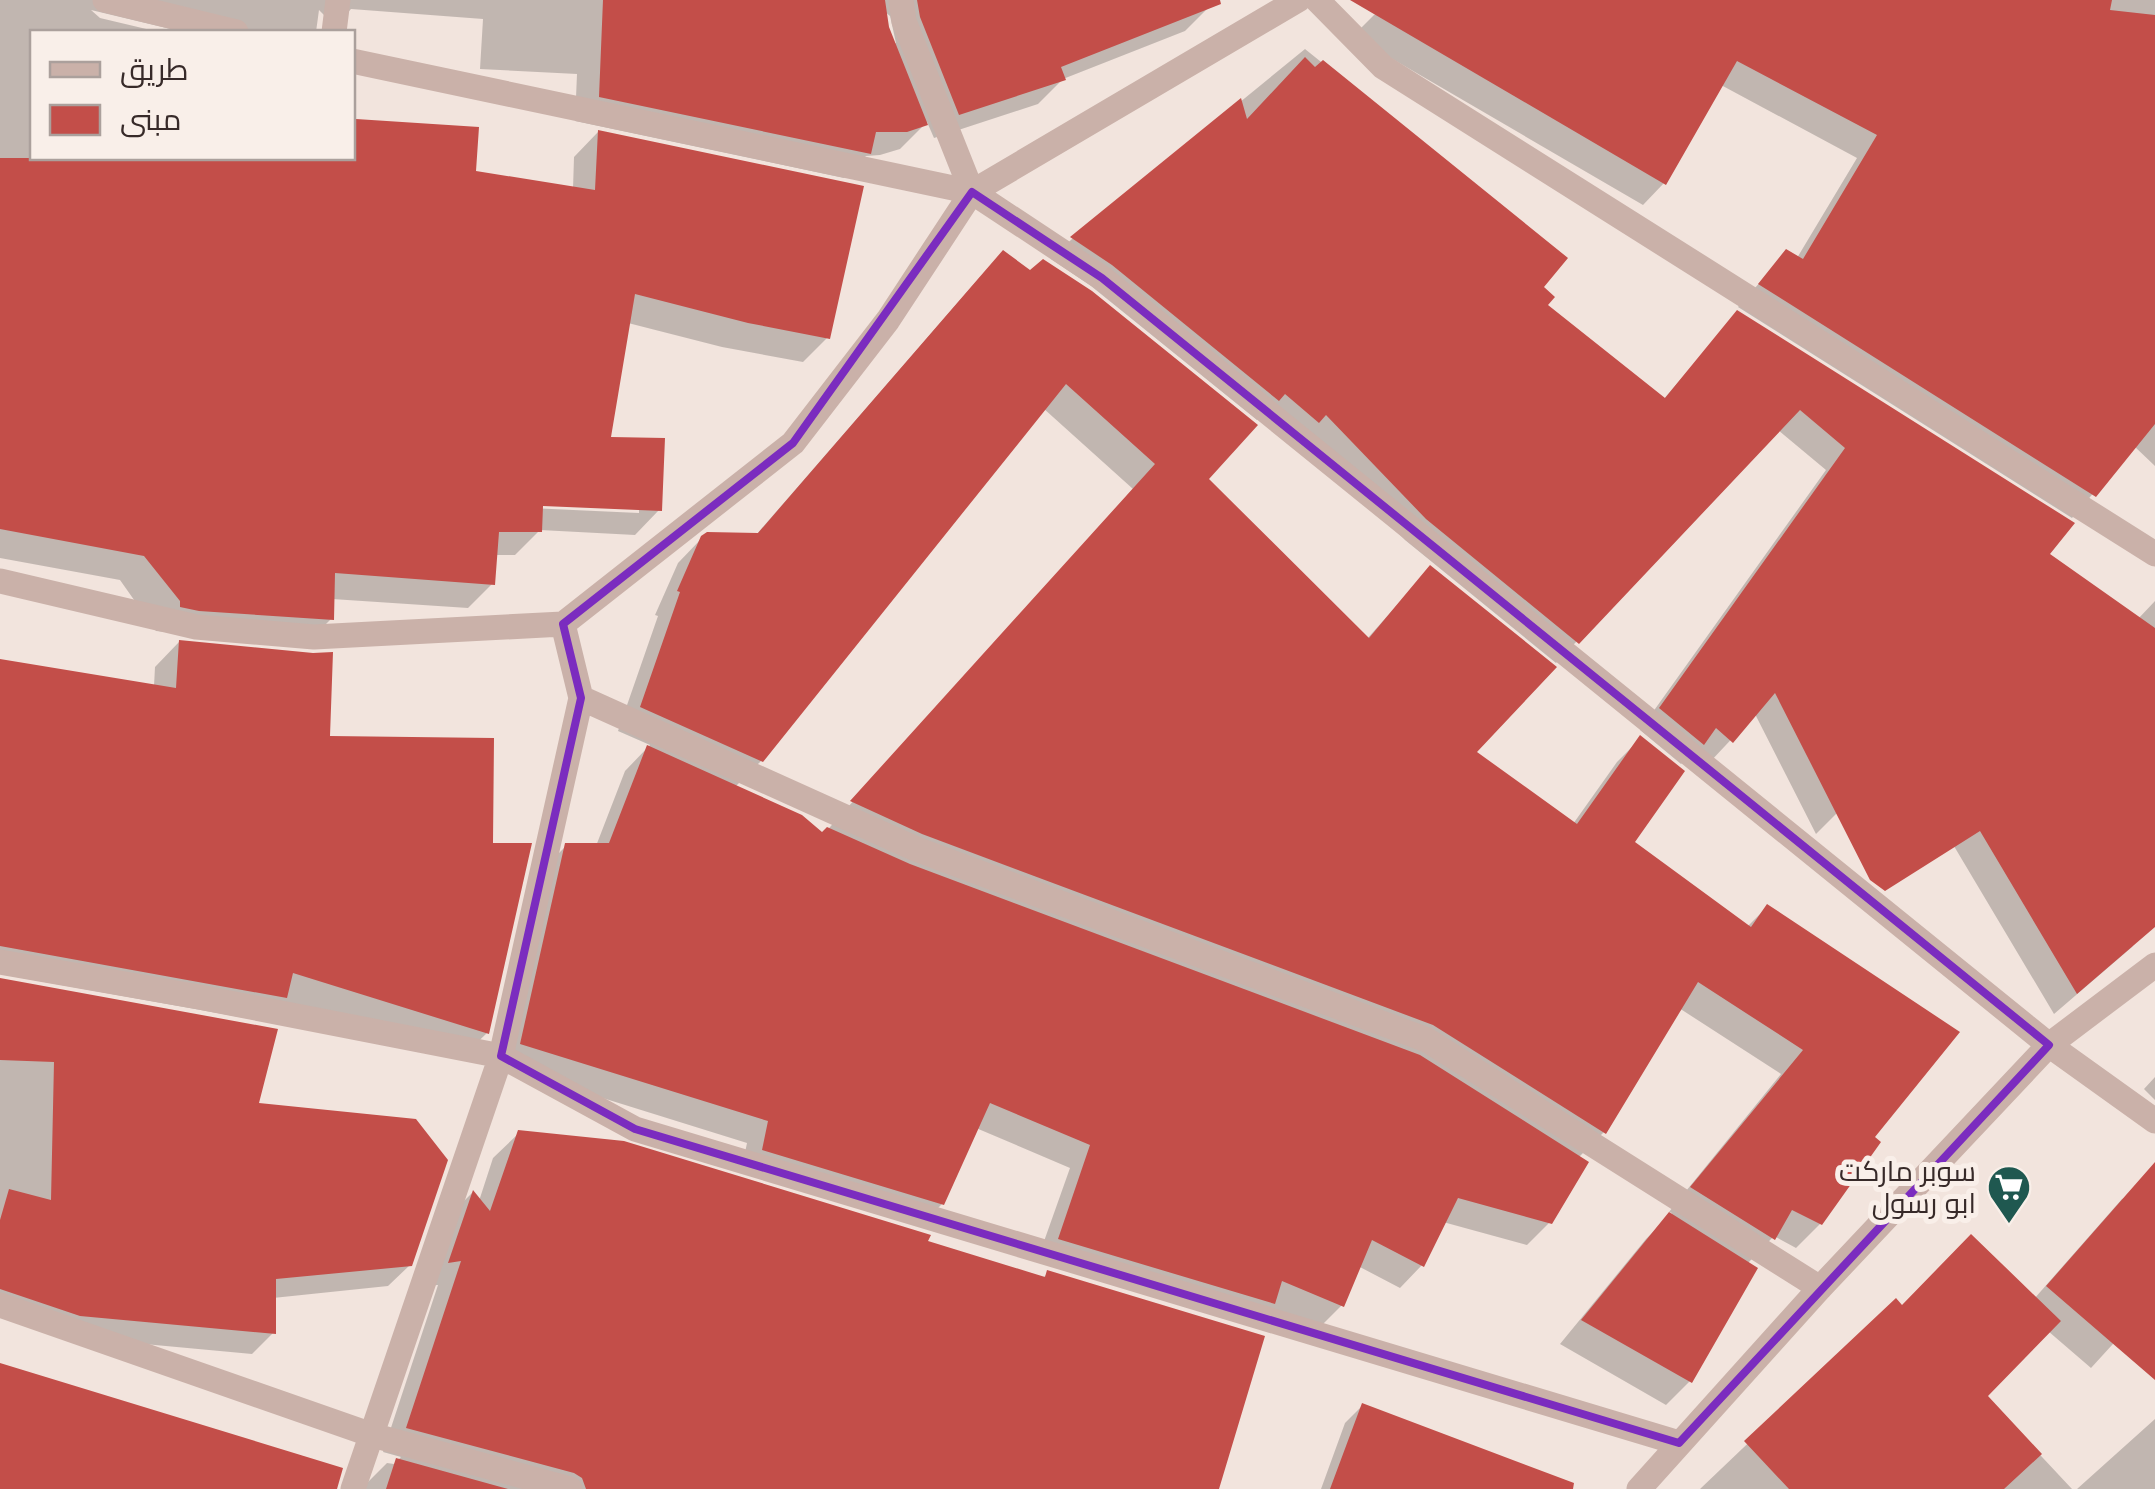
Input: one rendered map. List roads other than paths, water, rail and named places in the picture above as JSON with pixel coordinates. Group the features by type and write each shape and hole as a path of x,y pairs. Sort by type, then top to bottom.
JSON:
{"street":[{"path":"104,0 228,30"},
{"path":"334,30 338,0"},
{"path":"902,0 904,21 972,192"},
{"path":"0,581 196,628 314,638 563,624 793,443 888,320 972,192 1298,0"},
{"path":"1317,0 1383,68 2155,554"},
{"path":"355,62 972,192 1102,278 2048,1045 2155,1121"},
{"path":"354,1489 502,1056 581,698 563,624"},
{"path":"581,698 916,850 1427,1040 1820,1288"},
{"path":"0,962 502,1056 635,1130 1679,1444"},
{"path":"1639,1489 1820,1288 2048,1045 2155,965"},
{"path":"0,1305 372,1435 570,1489"}],"place":[{"name":"سوبر ماركت ابو رسول","path":"2009,1225"}]}
